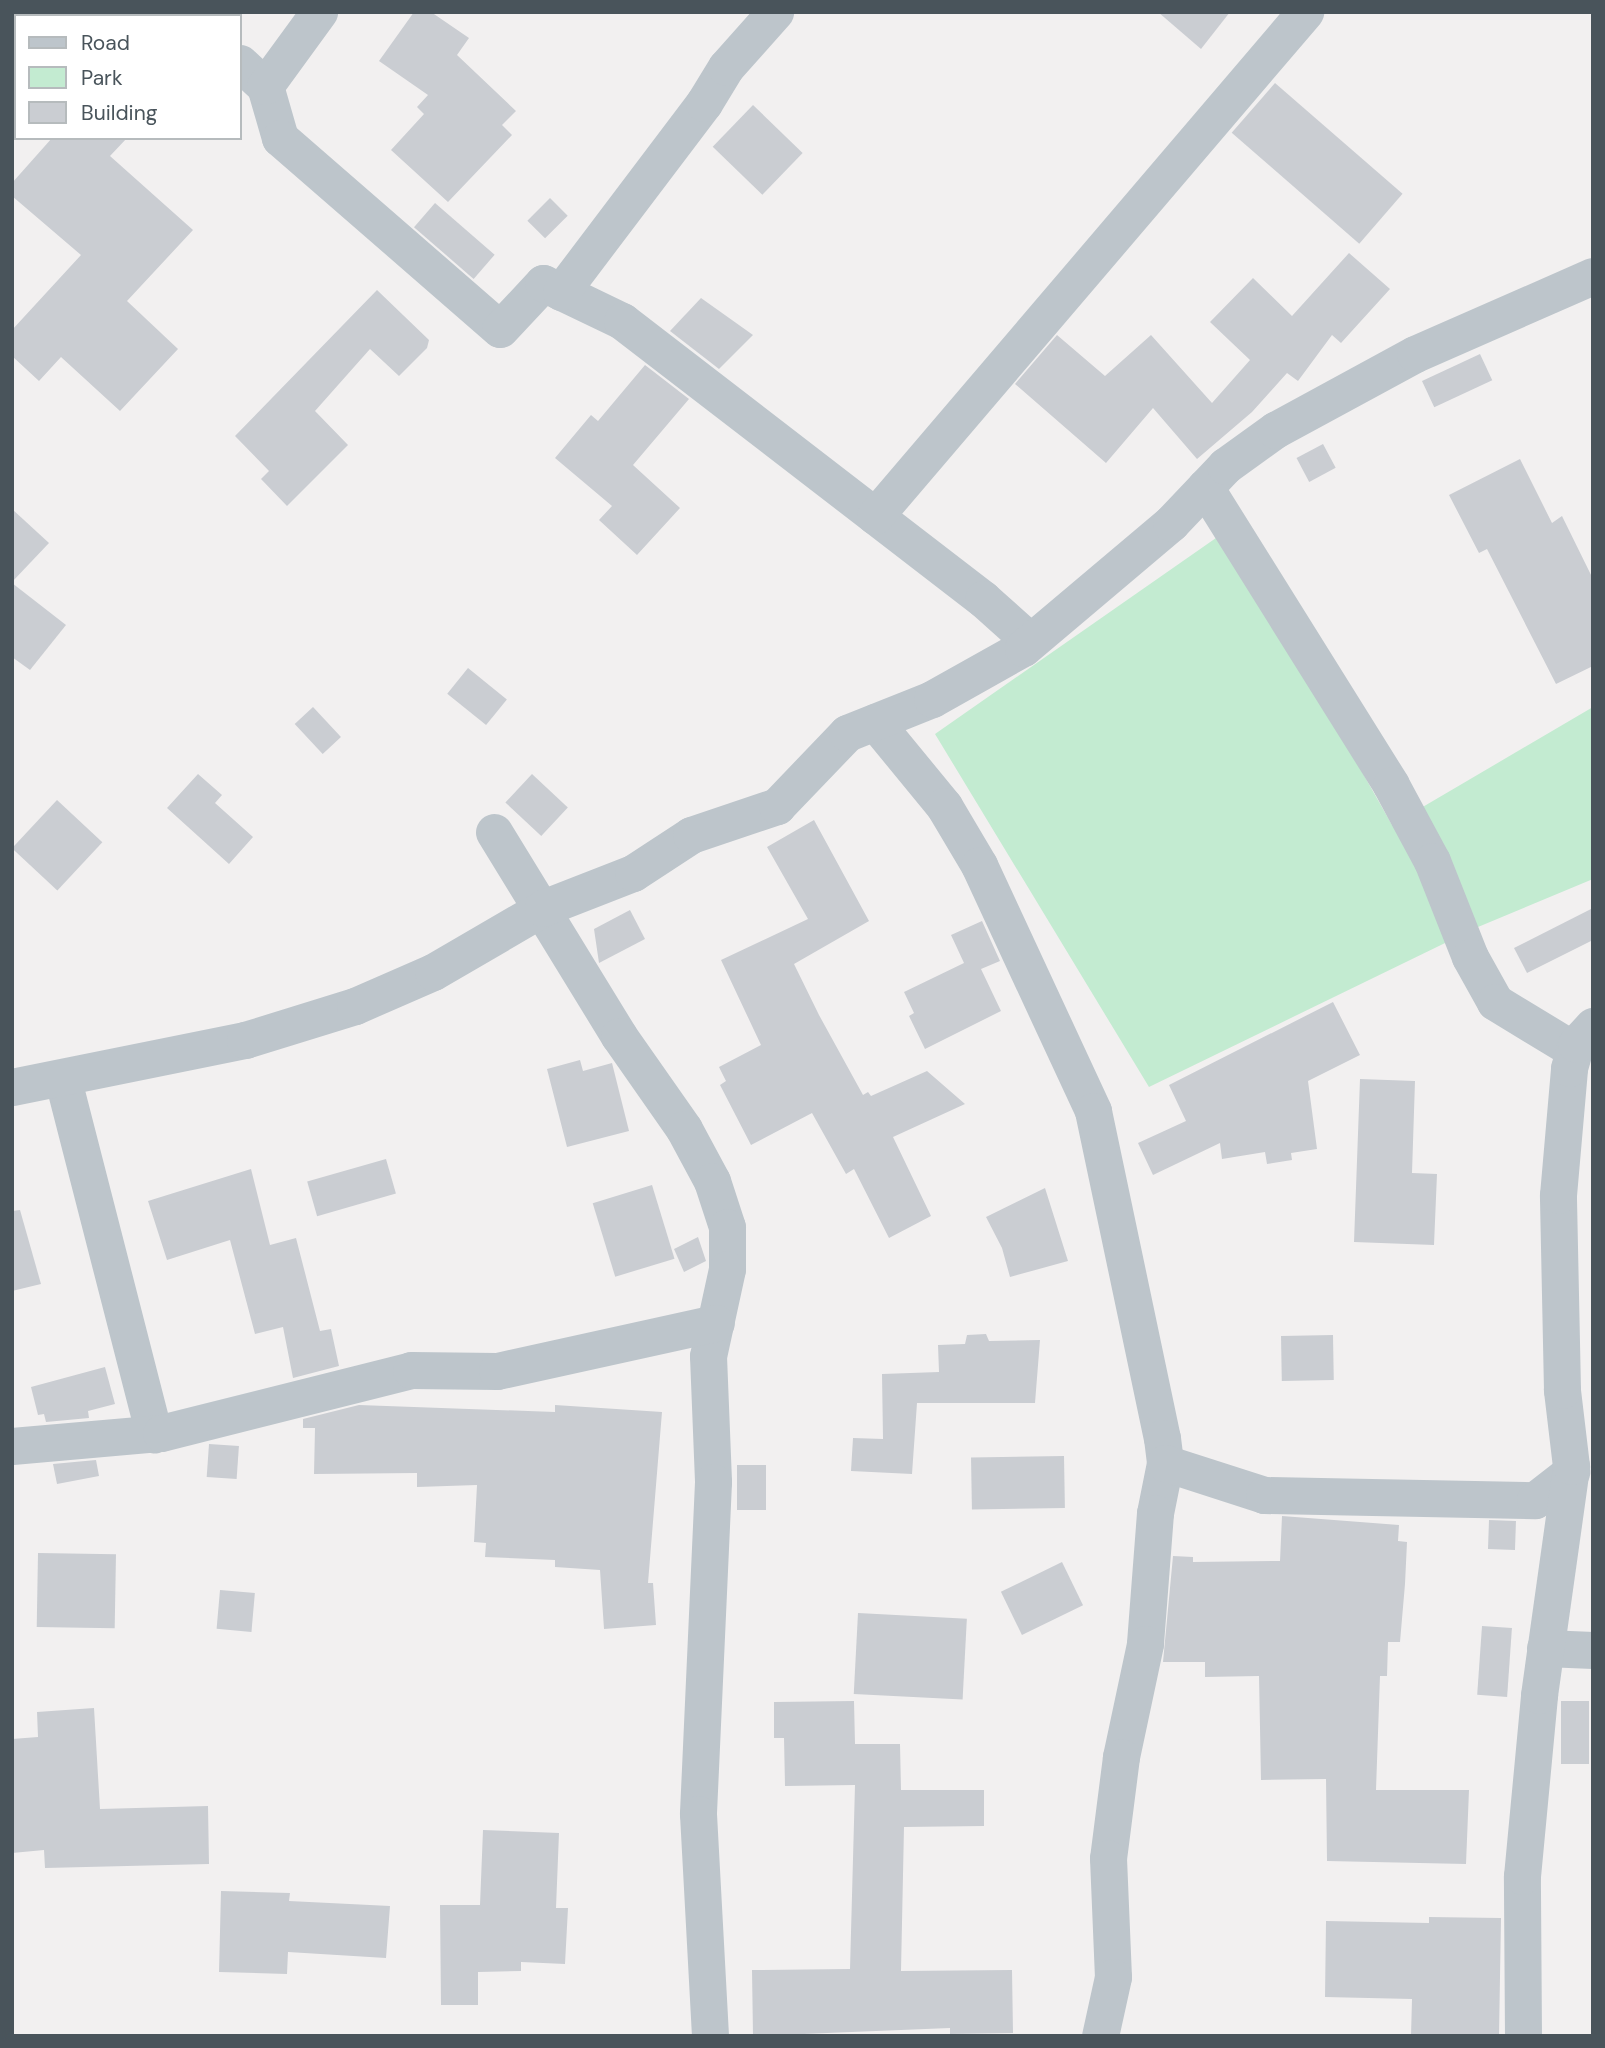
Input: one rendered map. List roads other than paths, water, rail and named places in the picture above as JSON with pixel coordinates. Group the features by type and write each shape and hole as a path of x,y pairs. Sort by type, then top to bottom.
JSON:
{"street":[{"path":"319,12 253,74 280,138 500,329 543,283 622,321 875,516 1030,641"},
{"path":"561,292 705,103 726,67 775,12"},
{"path":"875,516 1305,12"},
{"path":"12,1087 63,1080 245,1041 355,1006 433,972 543,908 633,873 691,835 777,806 847,733 932,699 1030,641 1171,523 1205,487 1275,430 1415,354 1593,276"},
{"path":"1205,487 1391,785 1432,862 1470,957 1495,1002 1583,1038 1558,1195 1562,1390 1571,1472 1545,1648 1522,1876 1523,2036"},
{"path":"875,722 944,806 979,865 1093,1111 1165,1463 1155,1513 1145,1644 1121,1757 1108,1858 1113,1977 1100,2036"},
{"path":"494,832 712,1181 727,1227 727,1269 708,1356 713,1482 698,1814 710,2036"},
{"path":"63,1080 154,1434"},
{"path":"12,1446 154,1434 411,1370 497,1371 716,1323"},
{"path":"1165,1463 1265,1495 1535,1500 1571,1472"},
{"path":"1535,1500 1562,1536"},
{"path":"1545,1648 1593,1650"}]}
